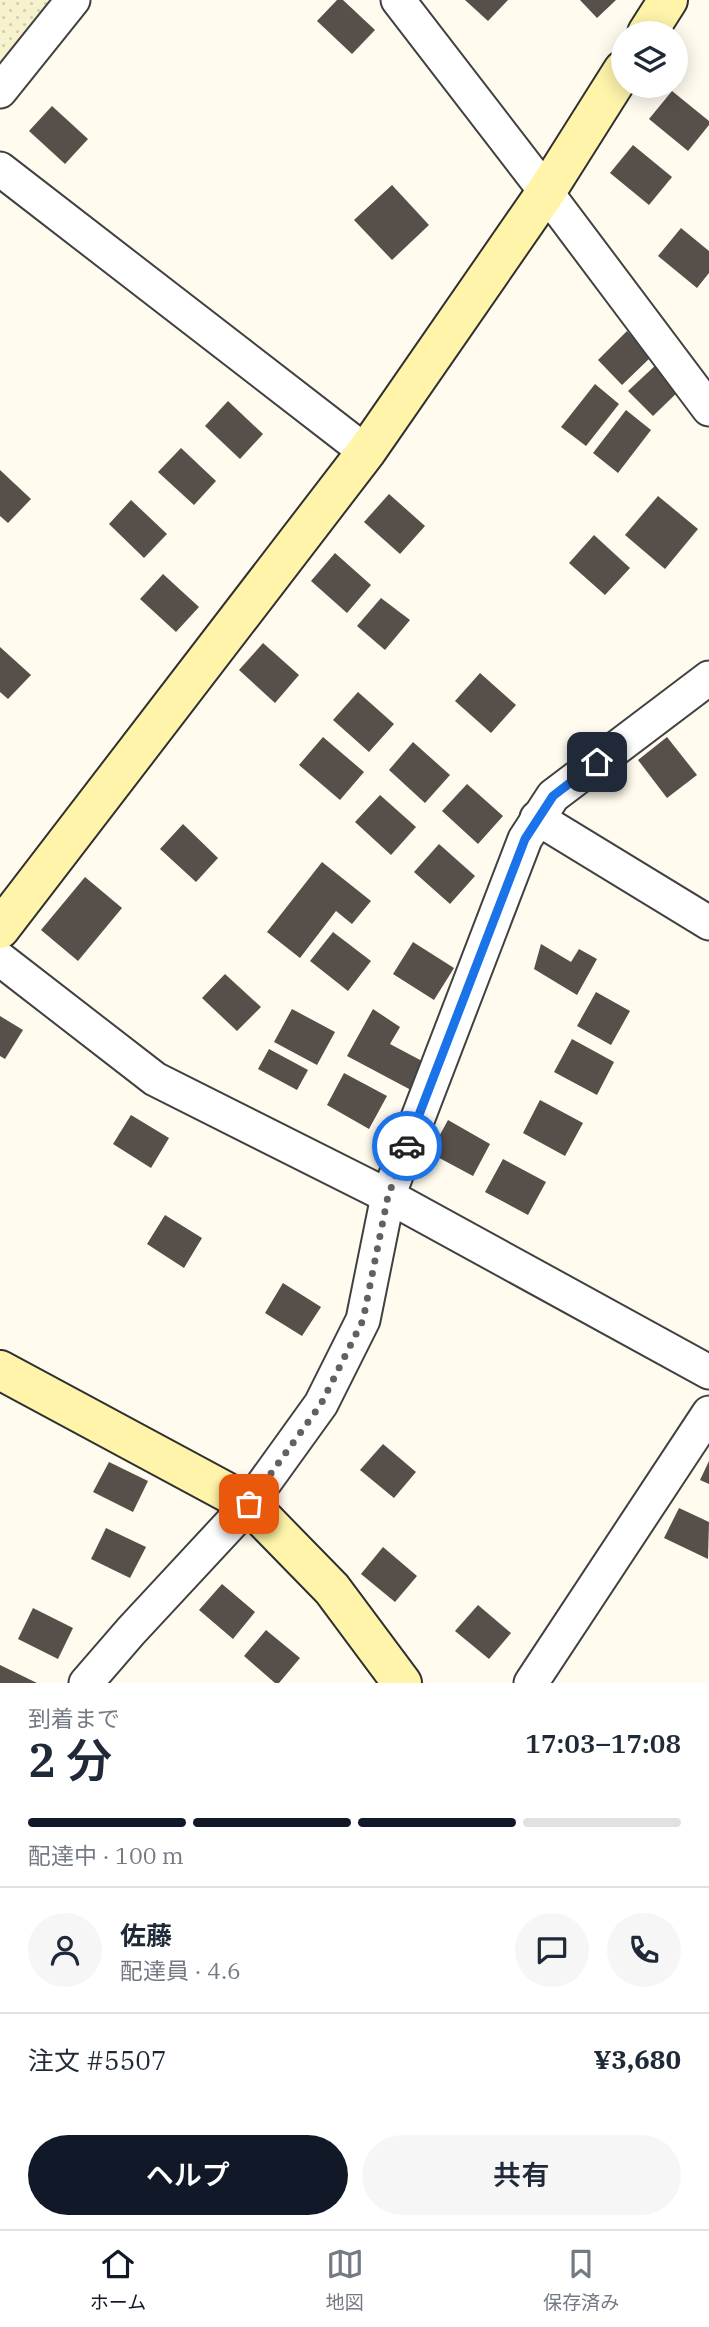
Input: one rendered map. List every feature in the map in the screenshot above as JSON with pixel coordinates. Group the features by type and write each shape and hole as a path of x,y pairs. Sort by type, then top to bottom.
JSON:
{"street":[{"path":"0,91 73,0"},
{"path":"398,0 546,191 709,409"},
{"path":"654,21 668,0"},
{"path":"0,929 366,452 546,191 611,89"},
{"path":"0,169 366,452"},
{"path":"86,1683 249,1504 321,1404 363,1320 388,1196 525,839 537,818 553,796 709,678"},
{"path":"537,818 709,923"},
{"path":"0,959 155,1079 388,1196 709,1372"},
{"path":"0,1370 249,1504 332,1589 402,1683"},
{"path":"531,1683 709,1413"}],"shaded area":[{"path":"0,0 55,0 0,70"}],"building":[{"path":"337,0 343,0 375,30 352,54 317,21"},
{"path":"465,0 508,0 488,21"},
{"path":"580,0 616,0 597,18"},
{"path":"666,98 681,98 709,121 709,125 688,151 649,119"},
{"path":"52,106 88,139 65,164 29,131"},
{"path":"633,145 672,177 649,205 610,173"},
{"path":"392,185 429,225 392,260 354,220"},
{"path":"681,228 709,251 709,273 697,288 658,256"},
{"path":"627,331 651,357 622,385 598,360"},
{"path":"658,363 682,388 653,416 628,391"},
{"path":"595,384 619,404 586,446 561,427"},
{"path":"228,401 263,434 240,459 205,426"},
{"path":"626,410 651,430 618,473 593,453"},
{"path":"181,448 216,481 194,505 158,472"},
{"path":"0,470 31,499 8,523 0,516"},
{"path":"389,494 425,526 400,554 364,522"},
{"path":"658,496 698,529 665,569 625,535"},
{"path":"131,500 167,534 144,558 109,524"},
{"path":"594,535 630,568 605,595 569,563"},
{"path":"335,553 371,585 347,613 311,581"},
{"path":"163,574 199,607 176,632 140,599"},
{"path":"381,598 410,620 385,650 357,626"},
{"path":"263,643 299,675 275,703 239,670"},
{"path":"0,647 31,675 8,699 0,692"},
{"path":"480,673 516,705 491,733 455,701"},
{"path":"358,692 394,724 369,752 333,720"},
{"path":"323,737 364,772 340,800 299,765"},
{"path":"667,737 697,775 667,798 638,760"},
{"path":"413,742 450,775 425,803 389,770"},
{"path":"467,784 503,816 478,844 442,811"},
{"path":"380,795 416,827 391,855 355,822"},
{"path":"183,824 218,858 196,882 160,849"},
{"path":"439,844 475,876 450,904 414,872"},
{"path":"322,862 371,901 352,924 336,911 300,958 267,932"},
{"path":"85,877 122,908 78,961 41,930"},
{"path":"333,932 371,961 348,991 310,961"},
{"path":"413,942 454,968 434,1000 393,974"},
{"path":"541,944 571,962 579,949 597,959 577,995 534,969"},
{"path":"225,974 261,1007 237,1031 202,998"},
{"path":"596,992 630,1011 611,1045 577,1026"},
{"path":"292,1009 335,1032 317,1065 274,1042"},
{"path":"373,1009 400,1027 390,1044 422,1061 411,1090 347,1056"},
{"path":"0,1016 23,1030 5,1059 0,1056"},
{"path":"572,1039 614,1062 597,1095 554,1072"},
{"path":"269,1049 308,1070 297,1090 258,1069"},
{"path":"344,1073 387,1096 369,1129 327,1105"},
{"path":"540,1100 583,1123 565,1156 523,1133"},
{"path":"131,1115 169,1138 151,1168 113,1144"},
{"path":"448,1120 490,1144 473,1176 430,1153"},
{"path":"503,1159 546,1182 528,1215 485,1192"},
{"path":"165,1215 202,1238 184,1268 147,1244"},
{"path":"283,1283 321,1307 302,1336 265,1313"},
{"path":"383,1444 416,1472 394,1498 360,1470"},
{"path":"709,1461 709,1484 700,1480"},
{"path":"109,1462 148,1481 133,1512 93,1492"},
{"path":"679,1508 709,1522 708,1559 664,1538"},
{"path":"106,1528 146,1547 130,1578 91,1559"},
{"path":"383,1547 417,1576 395,1602 361,1574"},
{"path":"222,1584 255,1612 233,1639 199,1610"},
{"path":"478,1605 511,1633 489,1659 455,1631"},
{"path":"33,1608 73,1628 58,1659 18,1639"},
{"path":"266,1630 300,1658 279,1683 275,1683 244,1656"},
{"path":"0,1665 37,1683 0,1683"}],"way so far":[{"path":"249,1504 321,1404 363,1320 388,1196 407,1146"}],"route":[{"path":"407,1146 525,839 553,796 597,762"}]}
